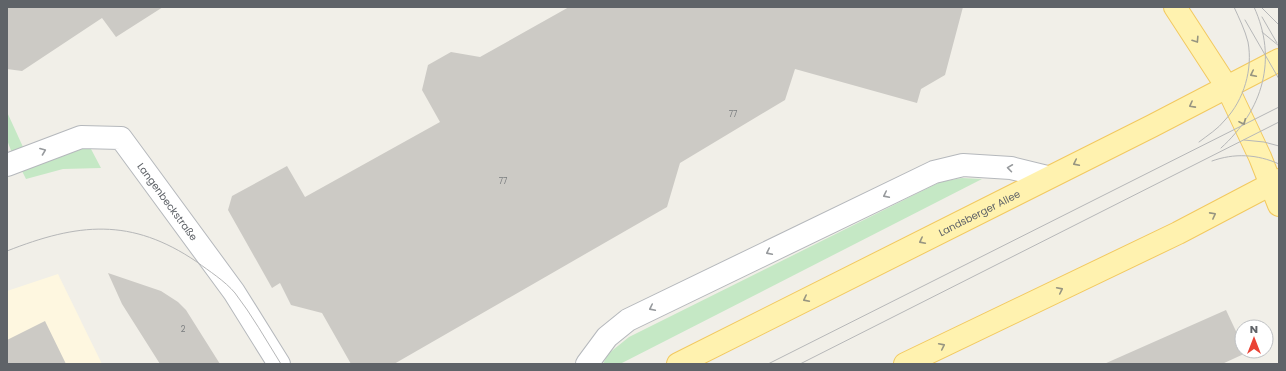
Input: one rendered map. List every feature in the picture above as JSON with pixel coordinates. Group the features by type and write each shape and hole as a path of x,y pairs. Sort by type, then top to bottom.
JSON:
{"main road":[{"path":"1175,7 1227,87 1275,182 1279,205"},
{"name":"Landsberger Allee","path":"678,364 1047,177 1152,126 1279,60"},
{"path":"905,364 1178,233 1275,182"}],"street":[{"name":"Langenbeckstraße","path":"7,165 81,137 121,138 234,292 279,364"},
{"path":"587,364 607,336 628,320 934,172 962,165 1011,168 1047,177"}],"shaded area":[{"path":"58,274 102,364 7,364 7,291"}],"green space":[{"path":"7,112 23,147 12,153 7,140"},
{"path":"82,149 91,149 101,168 63,169 26,179 22,171"},
{"path":"962,178 982,179 620,364 603,364 608,354 629,337 940,182"}],"building":[{"path":"7,7 163,7 116,37 102,18 22,71 7,69"},
{"path":"569,7 963,7 945,75 921,89 917,103 795,69 785,100 680,163 667,207 394,364 351,364 322,313 291,305 280,283 272,288 228,210 232,196 287,166 305,197 440,122 422,90 428,65 451,52 480,57"},
{"path":"108,273 161,291 178,302 186,310 220,364 160,364 122,304"},
{"path":"1226,310 1234,327 1234,358 1222,364 1104,364"},
{"path":"45,321 66,364 7,364 7,340"}],"tram line":[{"path":"1199,142 1213,132 1232,112 1246,84 1249,63 1248,42 1234,7"},
{"path":"1221,148 1247,117 1256,100 1262,83 1265,64 1265,46 1261,26 1254,7"},
{"path":"1261,7 1279,25"},
{"path":"1262,17 1277,43"},
{"path":"1245,20 1279,79"},
{"path":"1262,32 1279,46"},
{"path":"768,364 1279,107"},
{"path":"800,364 1279,122"},
{"path":"1244,140 1264,142 1279,146"},
{"path":"1212,161 1220,158 1246,156 1262,158 1279,164"},
{"path":"7,251 57,235 81,230 104,229 127,231 149,237 173,247 227,284 247,310 281,364"}]}
